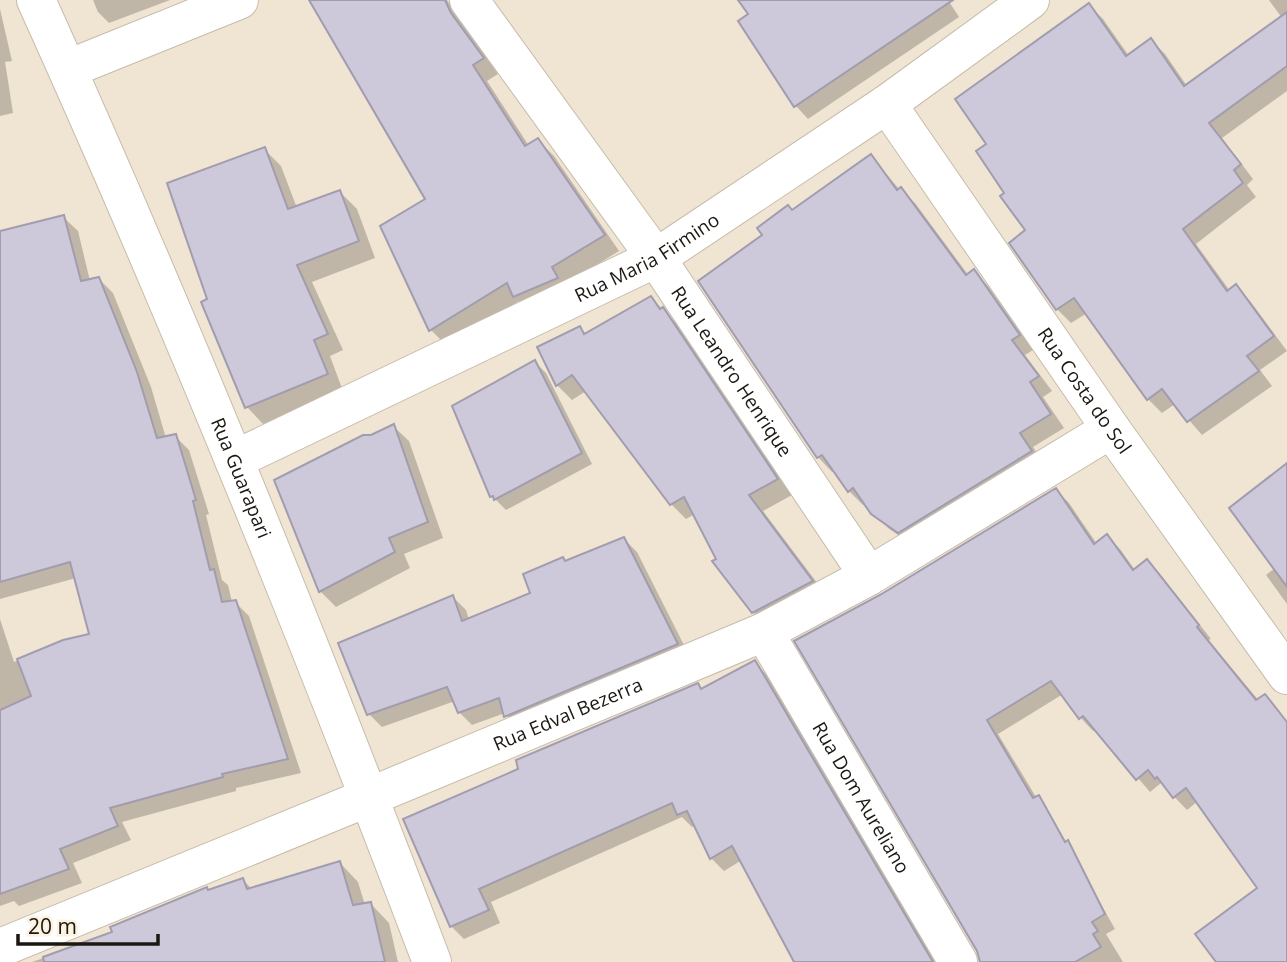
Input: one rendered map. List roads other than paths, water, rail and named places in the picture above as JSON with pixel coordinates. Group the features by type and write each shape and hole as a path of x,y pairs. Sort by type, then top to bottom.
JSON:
{"street":[{"name":"Rua Guarapari","path":"36,0 68,69 234,460 432,962"},
{"path":"68,69 239,0"},
{"name":"Rua Leandro Henrique","path":"468,0 656,258 869,576"},
{"name":"Rua Maria Firmino","path":"234,460 656,258 887,104 1030,0"},
{"name":"Rua Costa do Sol","path":"887,104 1111,429 1287,675"},
{"name":"Rua Edval Bezerra","path":"0,948 764,632 869,576 1111,429"},
{"name":"Rua Dom Aureliano","path":"764,632 958,962"}]}
